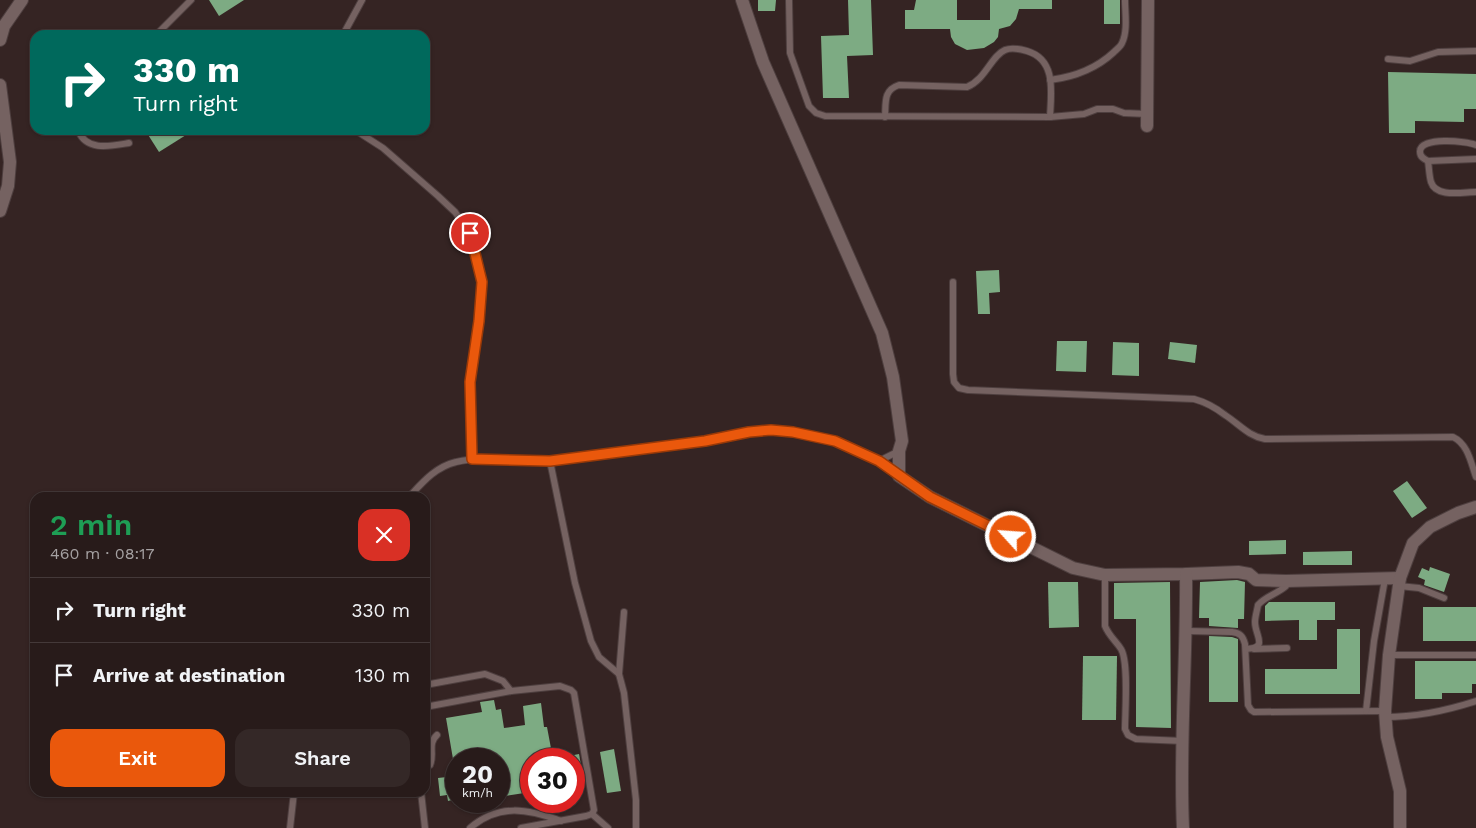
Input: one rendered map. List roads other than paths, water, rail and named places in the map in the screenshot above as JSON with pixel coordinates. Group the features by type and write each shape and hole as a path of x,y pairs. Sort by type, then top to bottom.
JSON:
{"street":[{"path":"0,40 4,26 22,0"},
{"path":"742,0 767,71 882,333 893,377 902,441 899,451 899,476 930,497 1073,568 1105,575 1238,572 1249,574 1256,580 1386,579 1400,582"},
{"path":"1147,120 1148,0"},
{"path":"0,85 10,162 8,186 0,211"},
{"path":"1400,828 1400,791 1387,737 1385,714 1388,654 1400,582 1413,543 1430,527 1458,513 1476,507"},
{"path":"1183,828 1181,797 1187,631 1186,574"}],"lane":[{"path":"161,30 191,0"},
{"path":"346,30 362,0"},
{"path":"789,0 790,53 809,106 816,113 825,116 1050,117 1084,114 1097,109 1114,109 1147,120"},
{"path":"1050,80 1064,79 1094,67 1104,61 1122,44 1125,31 1125,0"},
{"path":"885,117 886,94 892,87 899,85 967,87 975,84 988,70 996,57 1005,50 1017,48 1033,53 1042,59 1048,68 1050,80 1050,117"},
{"path":"1388,59 1410,61 1438,52 1476,52"},
{"path":"80,135 95,146 106,147 129,143"},
{"path":"363,135 383,148 438,196 455,212 470,233 482,282 479,321 470,382 472,459"},
{"path":"1476,145 1463,141 1440,141 1425,144 1420,152 1422,157 1428,161 1476,160"},
{"path":"1428,161 1431,183 1436,189 1441,192 1476,192"},
{"path":"953,282 953,374 954,382 959,388 1006,392 1194,399 1204,402 1225,414 1254,437 1265,439 1453,437 1460,440 1464,446 1476,477"},
{"path":"414,492 440,468 472,459 550,461 705,441 749,432 771,430 793,432 835,441 879,461 899,476"},
{"path":"879,461 899,451"},
{"path":"550,461 575,582 592,641 598,657 620,674"},
{"path":"1105,575 1105,626 1108,634 1121,650 1125,661 1125,729 1128,735 1136,739 1183,741"},
{"path":"1366,711 1374,641 1386,579"},
{"path":"1254,649 1258,646 1259,641 1255,623 1258,605 1270,595 1286,586 1286,581"},
{"path":"1400,582 1444,598"},
{"path":"624,612 620,674 624,693 635,791 636,828"},
{"path":"1187,631 1238,632 1244,640 1246,649 1248,705 1254,712 1366,711 1409,717 1443,712 1476,701"},
{"path":"1246,649 1287,648"},
{"path":"1388,654 1476,655"},
{"path":"430,684 485,674 503,681 511,691"},
{"path":"430,706 511,691 560,686 574,693 594,810 592,814"},
{"path":"430,766 432,760 432,739 437,734"},
{"path":"290,828 293,797"},
{"path":"422,797 425,828"},
{"path":"470,828 490,814 510,810 528,811 561,821"},
{"path":"521,828 592,814"},
{"path":"592,814 608,828"}]}
